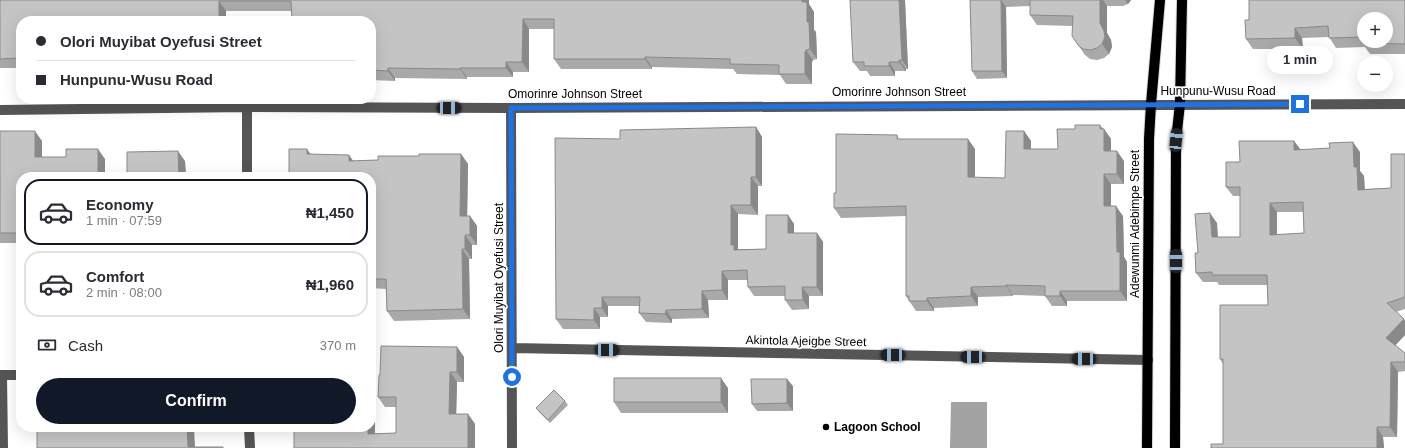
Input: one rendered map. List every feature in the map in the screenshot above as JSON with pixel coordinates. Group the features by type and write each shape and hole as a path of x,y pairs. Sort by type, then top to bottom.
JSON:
{"main road":[{"name":"Adewunmi Adebimpe Street","path":"1147,448 1150,104 1160,0"},
{"path":"1175,448 1176,140 1180,104 1182,0"}],"street":[{"name":"Hunpunu-Wusu Road","path":"1150,104 1405,104"},
{"name":"Omorinre Johnson Street","path":"0,110 247,106 511,108 1150,104"},
{"path":"247,106 248,172"},
{"name":"Olori Muyibat Oyefusi Street","path":"511,108 512,448"},
{"name":"Akintola Ajeigbe Street","path":"512,348 1148,360"},
{"path":"2,448 1,375 16,376"},
{"path":"249,432 250,448"}],"shaded area":[{"path":"951,402 987,402 987,448 950,448"}],"building":[{"path":"0,0 802,0 802,2 807,2 807,22 809,22 810,49 806,50 805,52 805,74 779,74 779,65 730,64 730,59 645,57 645,59 554,59 554,19 523,19 522,62 506,62 506,68 388,68 388,71 376,70 376,16 292,16 291,1 219,1 219,16 16,16 16,58 0,59"},
{"path":"850,0 899,0 902,60 899,60 899,62 889,62 889,66 864,66 864,62 853,62"},
{"path":"970,0 1001,0 1002,71 972,71"},
{"path":"1030,0 1100,0 1100,23 1105,37 1102,44 1097,48 1090,50 1083,49 1078,45 1072,36 1073,16 1030,15"},
{"path":"1249,0 1405,0 1405,44 1393,44 1393,12 1357,12 1357,37 1329,38 1328,26 1295,28 1295,38 1246,39 1245,20 1249,20"},
{"path":"1075,125 1100,125 1100,129 1104,129 1104,151 1117,151 1117,174 1104,174 1104,206 1116,206 1117,252 1120,252 1120,291 1060,291 1060,296 1045,296 1045,286 1006,285 971,287 971,296 927,298 927,301 909,301 909,296 906,296 906,206 834,208 834,193 836,193 836,134 897,135 897,139 968,139 968,177 1005,178 1006,131 1024,131 1024,149 1058,149 1057,129 1075,129"},
{"path":"756,127 756,177 751,177 751,205 731,205 731,245 734,245 734,250 766,249 766,215 788,215 788,233 817,233 817,287 802,287 803,300 785,300 785,286 748,287 747,270 722,271 722,290 702,291 702,309 666,310 665,314 639,313 640,297 602,297 602,308 594,308 594,320 556,319 555,138 620,139 620,130"},
{"path":"0,131 35,131 35,157 66,157 66,149 98,149 98,172 16,172 16,233 0,233"},
{"path":"1239,141 1294,141 1294,150 1330,148 1329,143 1353,142 1354,167 1357,167 1358,190 1391,188 1391,154 1405,154 1405,297 1387,303 1404,319 1386,338 1405,353 1405,362 1391,362 1390,427 1377,427 1377,448 1211,448 1211,444 1223,444 1223,359 1220,359 1220,305 1268,305 1267,275 1212,275 1212,272 1196,273 1195,253 1198,253 1195,214 1210,213 1212,237 1240,237 1240,187 1226,187 1226,162 1240,162","holes":["1303,202 1304,233 1270,235 1270,203"]},
{"path":"289,149 307,149 307,154 349,155 349,161 378,160 378,156 461,154 460,216 470,216 470,235 465,235 465,249 462,249 463,309 387,311 386,279 376,279 376,172 289,172"},
{"path":"178,151 179,172 127,172 127,152"},
{"path":"381,346 457,347 457,372 450,372 449,414 468,414 468,448 294,448 294,432 368,432 368,434 396,433 396,397 378,397"},
{"path":"614,378 721,378 721,402 614,402"},
{"path":"751,379 787,379 787,403 752,404"},
{"path":"554,390 565,401 548,420 536,408"},
{"path":"37,432 187,432 188,447 223,447 223,448 37,448"}],"place":[{"name":"Lagoon School","path":"826,427"}],"route":[{"path":"512,377 511,108 1300,104"}]}
